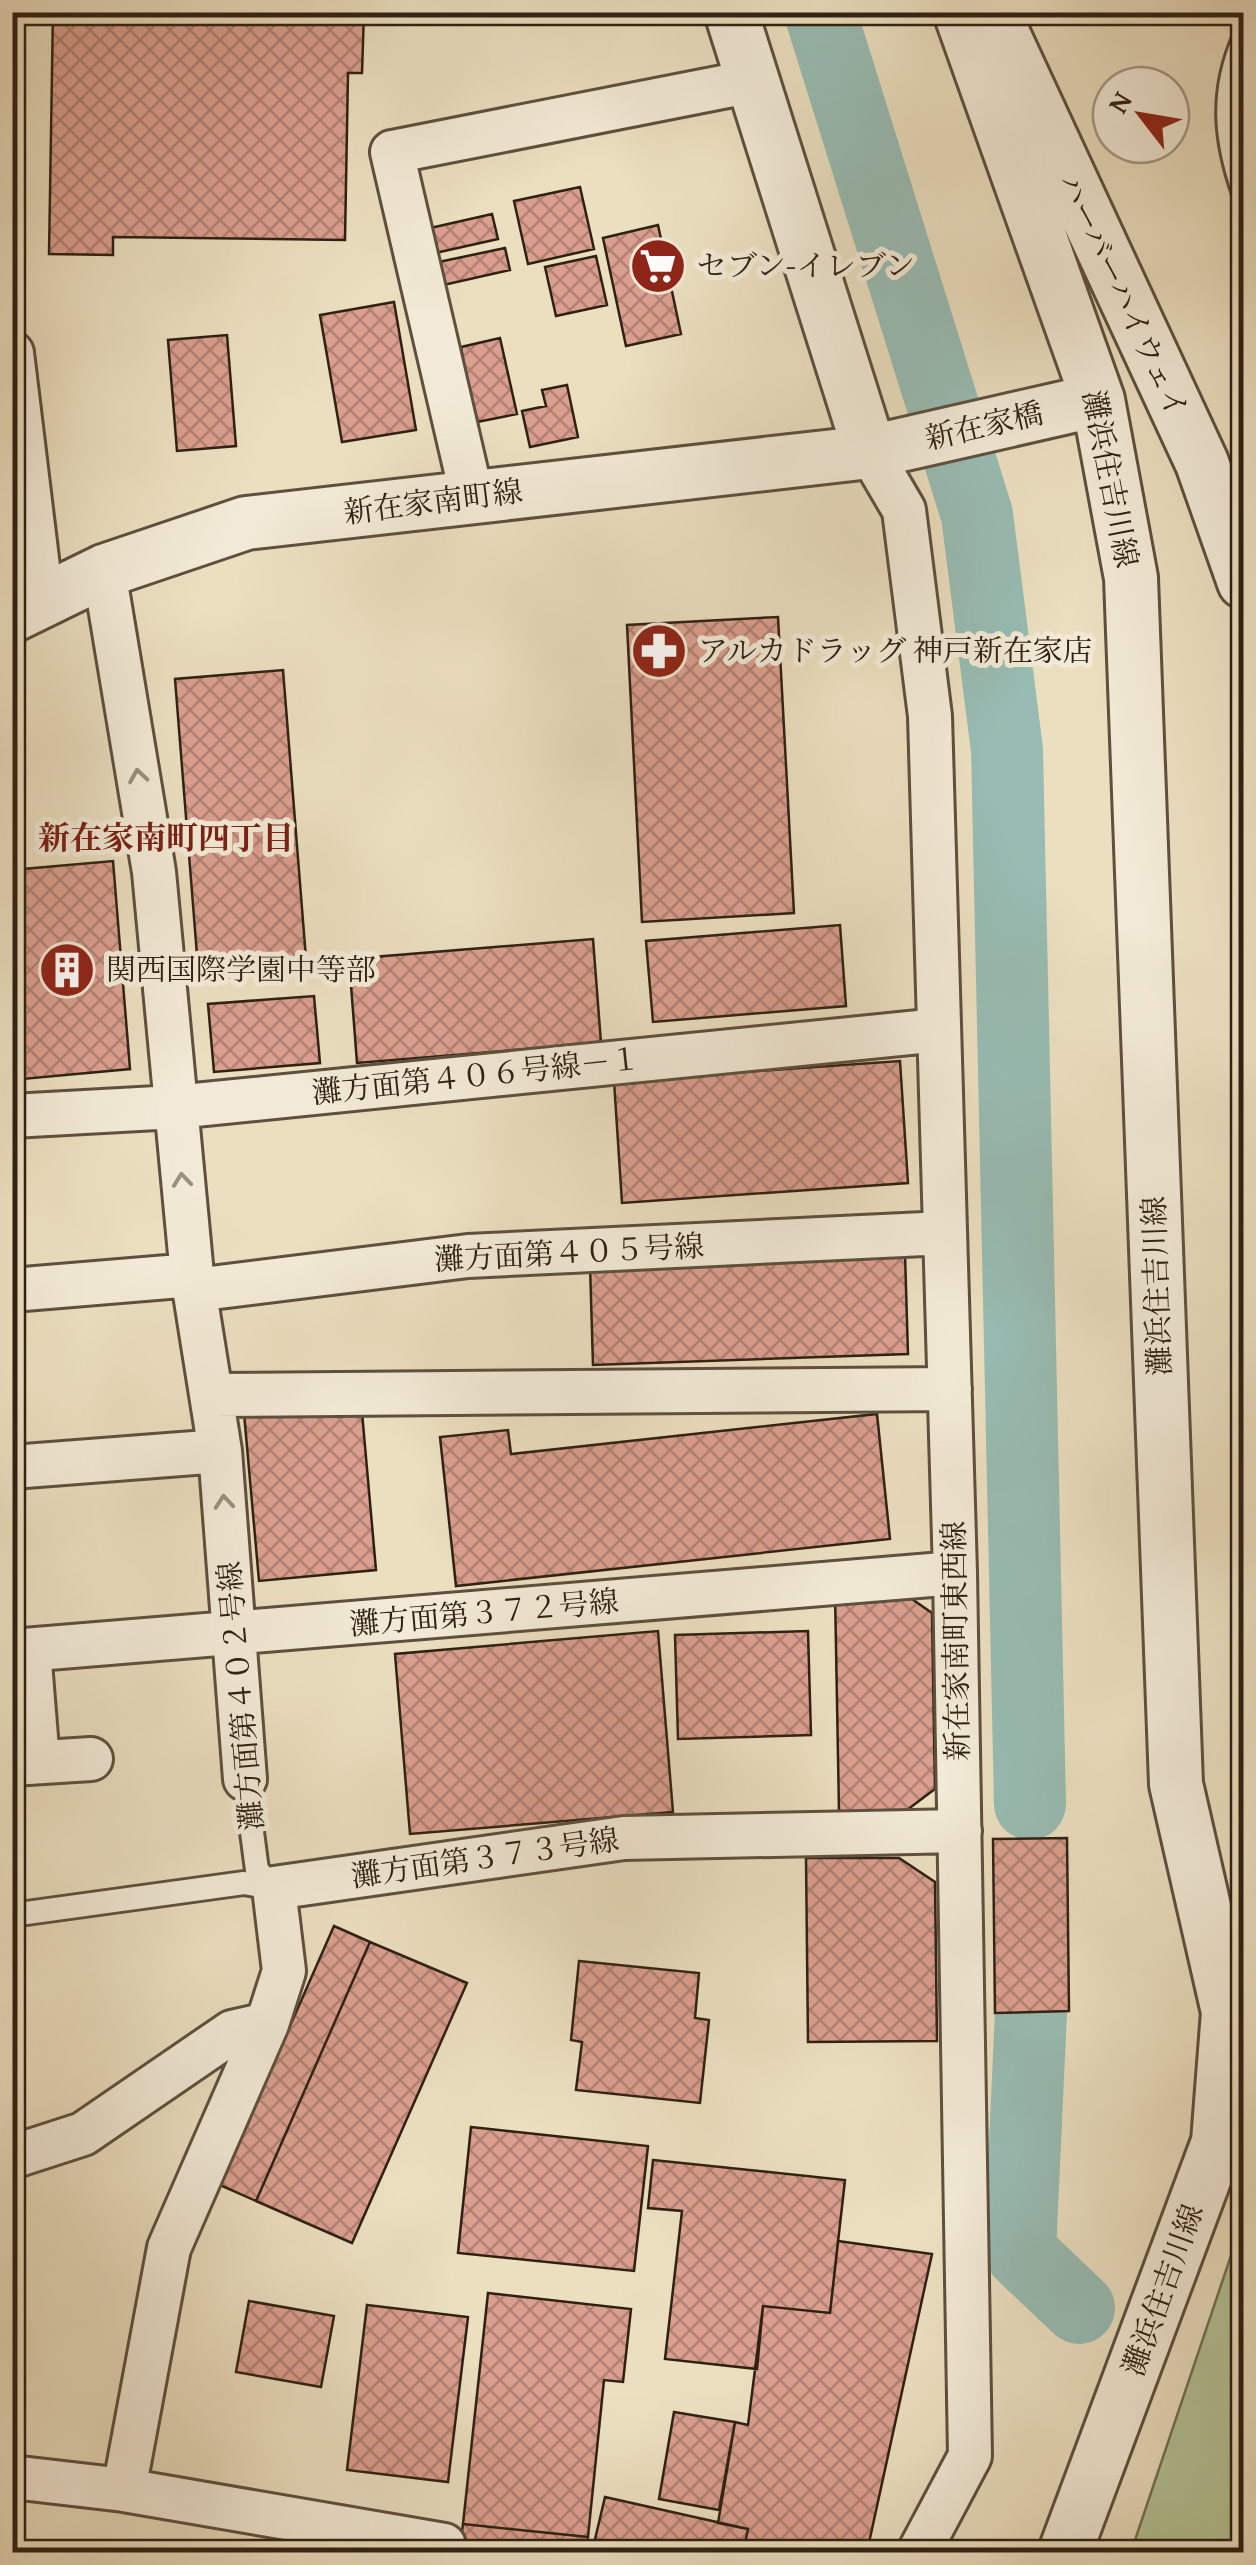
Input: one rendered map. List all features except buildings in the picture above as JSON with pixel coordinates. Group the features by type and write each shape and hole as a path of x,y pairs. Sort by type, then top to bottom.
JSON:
{"street":[{"path":"732,12 870,452"},
{"name":"灘浜住吉川線","path":"960,12 1098,400 1130,578 1176,1784 1228,2012 1218,2142 1065,2552"},
{"name":"ハーバーハイウェイ","path":"994,12 1202,463 1244,582"},
{"name":"ハーバーハイウェイ","path":"1020,12 1224,455 1244,510"},
{"path":"472,498 392,152 753,81"},
{"path":"12,352 27,608"},
{"name":"新在家橋","path":"870,452 1098,400"},
{"name":"新在家南町線","path":"27,608 104,571 246,524 870,452"},
{"name":"新在家南町東西線","path":"870,452 904,510 930,716 955,1573 970,2456 919,2552"},
{"name":"灘方面第４０２号線","path":"104,571 154,872 193,1283 220,1451 245,1779"},
{"name":"灘方面第４０６号線－１","path":"12,1116 175,1107 939,1030"},
{"name":"灘方面第４０５号線","path":"12,1290 193,1283 468,1256 945,1234"},
{"path":"212,1395 950,1389"},
{"path":"12,1467 220,1451"},
{"name":"灘方面第３７２号線","path":"20,1651 955,1573"},
{"path":"20,1651 25,1763 91,1759"},
{"name":"灘方面第３７３号線","path":"274,1888 624,1838 960,1830"},
{"name":"灘方面第４０２号線","path":"124,2490 170,2248 267,2024 284,1972 274,1888"},
{"path":"12,2157 84,2134 232,2032 267,2024"},
{"path":"12,2477 124,2490 444,2546 443,2552"}],"lane":[{"path":"1244,39 1230,70 1228,147 1244,193"},
{"name":"灘方面第４０２号線","path":"245,1779 256,1870 274,1888"},
{"name":"灘方面第３７３号線","path":"12,1915 244,1883 274,1888"}],"green space":[{"path":"1243,2220 1243,2544 1240,2552 1131,2552"}],"waterway":[{"path":"820,12 977,515 1007,750 1030,1804"},
{"path":"1031,2012 1020,2252 1079,2308"}],"place":[{"name":"セブン-イレブン","path":"658,266"},
{"name":"アルカドラッグ 神戸新在家店","path":"659,651"},
{"name":"関西国際学園中等部","path":"67,970"}],"district":[{"name":"新在家南町四丁目","path":"166,838"}]}
